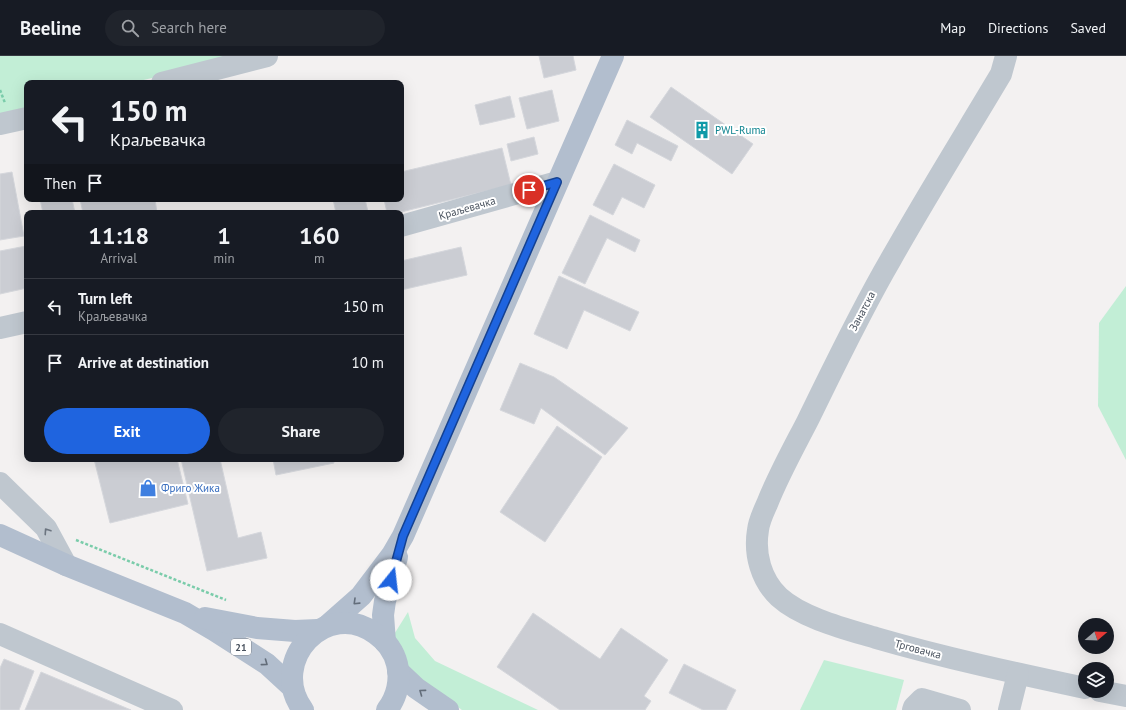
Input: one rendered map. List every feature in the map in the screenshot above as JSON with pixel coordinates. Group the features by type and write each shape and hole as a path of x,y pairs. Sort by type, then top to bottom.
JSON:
{"main road":[{"path":"323,628 346,612 361,596 389,560 403,536 613,56"},
{"name":"21","path":"0,535 184,613 221,634 267,664 292,687"},
{"path":"385,642 383,615 385,601 403,536"},
{"name":"21","path":"184,613 231,624 257,628 295,631 346,624 355,625 373,632 385,642 392,653 398,671 397,690 387,710"},
{"name":"21","path":"303,710 299,705 292,687 292,668 298,650 304,643 323,628"},
{"name":"21","path":"398,671 416,688 448,710"}],"street":[{"path":"174,80 267,56"},
{"name":"Занатска","path":"766,580 760,565 757,552 757,541 760,523 771,494 853,328 890,259 1001,74 1006,56"},
{"path":"0,124 24,119"},
{"name":"Краљевачка","path":"404,225 557,182"},
{"path":"0,328 24,323"},
{"path":"0,483 46,528 66,564"},
{"name":"Трговачка","path":"766,580 780,598 790,606 800,612 849,630 921,651 1078,687"},
{"path":"0,634 172,710"},
{"path":"1009,710 1018,674"},
{"path":"1114,694 1126,696"},
{"path":"913,710 922,699 960,710"}],"path":[{"path":"46,528 231,602"}],"green space":[{"path":"0,56 244,56 144,80 24,80 24,109 0,115"},
{"path":"1126,286 1126,460 1098,406 1099,323"},
{"path":"408,612 415,638 435,661 538,710 462,710 409,672 393,636"},
{"path":"824,660 904,680 896,710 800,710"}],"building":[{"path":"539,56 573,56 576,70 544,78"},
{"name":"PWL-Ruma","path":"671,87 753,144 732,174 650,117"},
{"path":"552,90 559,121 527,129 519,98"},
{"path":"510,96 515,117 480,125 475,105"},
{"path":"627,120 678,146 671,161 637,143 632,154 615,145"},
{"path":"534,137 538,154 511,161 507,144"},
{"path":"502,148 511,185 404,211 404,210 386,210 385,202 404,202 404,171"},
{"path":"614,164 655,185 644,208 622,197 613,215 593,205"},
{"path":"12,172 24,236 0,240 0,174"},
{"path":"41,202 73,202 74,210 42,210"},
{"path":"81,202 155,202 157,210 82,210"},
{"path":"334,202 366,202 368,210 335,210"},
{"path":"590,215 640,240 635,252 607,238 585,284 562,273"},
{"path":"24,246 24,289 0,294 0,251"},
{"path":"461,247 467,275 404,289 404,260"},
{"path":"559,276 639,312 630,331 584,310 567,349 534,334"},
{"path":"520,363 554,377 628,428 605,455 541,408 534,424 500,410"},
{"path":"557,426 602,457 545,542 500,512"},
{"path":"95,462 178,462 188,504 110,523"},
{"path":"182,462 221,462 238,538 261,532 267,558 207,571"},
{"path":"274,462 334,463 276,475"},
{"path":"533,613 600,659 621,628 668,660 644,696 651,701 645,710 560,710 497,667"},
{"path":"4,659 34,671 19,710 0,710 0,668"},
{"path":"684,664 736,690 726,710 703,710 669,693"},
{"path":"41,672 131,710 25,710"}],"place":[{"name":"PWL-Ruma","path":"702,130"},
{"name":"Фриго Жика","path":"148,488"}],"route":[{"path":"391,580 403,536 557,182 529,190"}]}
